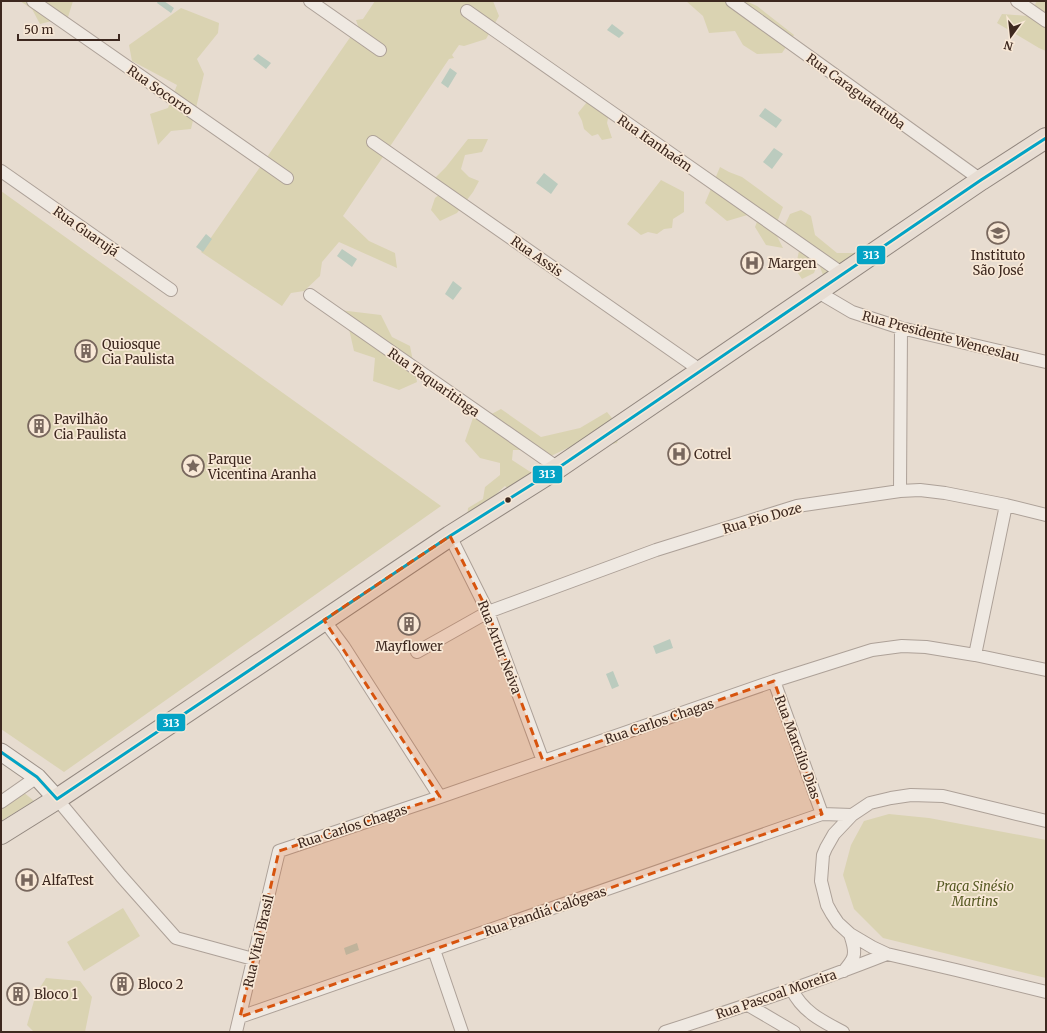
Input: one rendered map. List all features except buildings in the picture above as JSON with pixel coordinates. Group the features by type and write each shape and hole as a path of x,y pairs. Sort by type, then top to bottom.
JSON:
{"main road":[{"path":"1,834 57,799 450,536 558,468 700,370 818,292 981,180 1046,138"},
{"path":"1,752 36,777 57,799"}],"street":[{"name":"Rua Socorro","path":"34,1 287,178"},
{"path":"310,1 380,50"},
{"name":"Rua Caraguatatuba","path":"732,1 981,180"},
{"path":"1018,1 1046,21"},
{"name":"Rua Itanhaém","path":"467,11 844,274"},
{"name":"Rua Assis","path":"373,142 700,370"},
{"name":"Rua Guarujá","path":"1,171 171,290"},
{"name":"Rua Presidente Wenceslau","path":"818,292 852,312 900,328 1046,362"},
{"name":"Rua Taquaritinga","path":"310,295 558,468"},
{"path":"900,328 900,490"},
{"name":"Rua Pio Doze","path":"417,652 488,612 656,550 797,506 900,490 920,490 945,493 1006,505 1046,515"},
{"path":"975,655 1006,505"},
{"name":"Rua Artur Neiva","path":"450,536 488,612 543,761"},
{"path":"324,620 344,647 440,797"},
{"name":"Rua Carlos Chagas","path":"279,851 440,797 774,681 872,650 902,646 926,647 975,655 1046,670"},
{"name":"Rua Marcílio Dias","path":"774,681 822,814"},
{"path":"1,802 36,777"},
{"path":"1046,821 943,796 911,795 870,803 852,815 834,834 826,848 824,855 821,881 827,905 838,923 850,934 886,954 1046,992"},
{"path":"57,799 121,876 176,938 253,959"},
{"name":"Rua Pandiá Calógeas","path":"240,1018 822,814 852,815"},
{"name":"Rua Vital Brasil","path":"236,1032 279,851"},
{"path":"844,971 853,959 854,954 850,934"},
{"path":"434,950 462,1032"},
{"name":"Rua Pascoal Moreira","path":"664,1032 792,990 886,954"},
{"path":"792,990 797,1000 804,1008 814,1016 844,1032"},
{"path":"748,1005 794,1032"}],"highlighted area":[{"path":"450,536 488,612 543,761 774,681 822,814 240,1017 279,851 440,797 324,620"}],"green space":[{"path":"20,1 73,1 68,17 40,24 32,9"},
{"path":"375,1 493,1 499,16 486,39 464,46 459,45 452,55 454,58 449,59 343,216 369,241 395,253 397,268 339,242 322,262 320,276 304,291 291,293 282,306 201,252 358,26 356,20 363,19"},
{"path":"686,1 746,1 757,6 794,35 782,53 757,54 743,45 735,31 709,33 703,16"},
{"path":"1037,1 1046,1 1046,51 997,23 1002,14 1028,16"},
{"path":"181,8 219,23 218,33 197,59 204,74 191,129 171,131 158,145 150,114 168,108 177,85 132,61 129,45"},
{"path":"598,99 611,104 607,123 612,138 602,140 598,134 592,136 584,129 578,113 587,102"},
{"path":"468,139 488,139 482,152 465,155 461,169 469,177 479,181 473,192 457,213 440,221 431,210 435,198 445,190 434,179 446,167"},
{"path":"720,167 742,177 783,207 774,230 783,248 766,245 755,227 761,211 727,221 705,203"},
{"path":"661,180 684,192 684,212 673,219 672,228 664,229 657,234 648,232 641,235 627,224"},
{"name":"Parque Vicentina Aranha","path":"1,191 441,506 64,772 1,729"},
{"path":"801,210 811,216 815,235 837,253 862,253 825,280 818,262 814,273 802,279 795,269 799,251 792,245 784,227 790,214"},
{"path":"331,309 381,315 392,337 410,346 417,382 399,390 373,381 375,358 354,351 349,329"},
{"path":"501,409 541,437 580,428 607,412 621,429 617,443 601,446 582,441 549,457 529,450 513,450 512,460 532,473 517,497 505,486 495,495 500,511 467,519 468,508 483,499 485,487 500,475 500,463 480,458 465,441 474,415 484,418"},
{"path":"22,791 34,801 1,821 1,806"},
{"name":"Praça Sinésio Martins","path":"889,814 929,818 1046,840 1046,978 883,938 854,909 843,875 851,845 864,821"},
{"path":"123,908 140,936 84,971 67,942"},
{"path":"46,978 80,981 92,997 85,1032 34,1032 27,1025 36,994"}],"shaded area":[{"path":"158,1 164,1 174,8 171,13 157,3"},
{"path":"612,24 624,33 619,38 607,30"},
{"path":"258,54 271,63 266,69 253,59"},
{"path":"450,68 457,73 448,88 441,83"},
{"path":"765,108 782,120 776,128 759,116"},
{"path":"774,148 783,154 772,169 763,162"},
{"path":"544,173 558,184 551,194 536,183"},
{"path":"206,234 212,239 203,252 196,247"},
{"path":"342,249 357,259 352,267 337,256"},
{"path":"453,281 462,288 453,300 445,294"},
{"path":"670,639 673,648 656,654 653,646"},
{"path":"613,671 619,686 612,689 606,674"},
{"path":"357,943 359,950 346,955 344,948"}],"transit line":[{"name":"313","path":"1,752 37,777 57,799 450,536 558,468 981,180 1046,138"}],"place":[{"name":"Instituto São José","path":"998,233"},
{"name":"Margen","path":"752,263"},
{"name":"Quiosque Cia Paulista","path":"86,351"},
{"name":"Pavilhão Cia Paulista","path":"39,426"},
{"name":"Cotrel","path":"679,454"},
{"name":"Parque Vicentina Aranha","path":"193,466"},
{"name":"Mayflower","path":"409,624"},
{"name":"AlfaTest","path":"27,880"},
{"name":"Bloco 2","path":"122,984"},
{"name":"Bloco 1","path":"18,994"}]}
